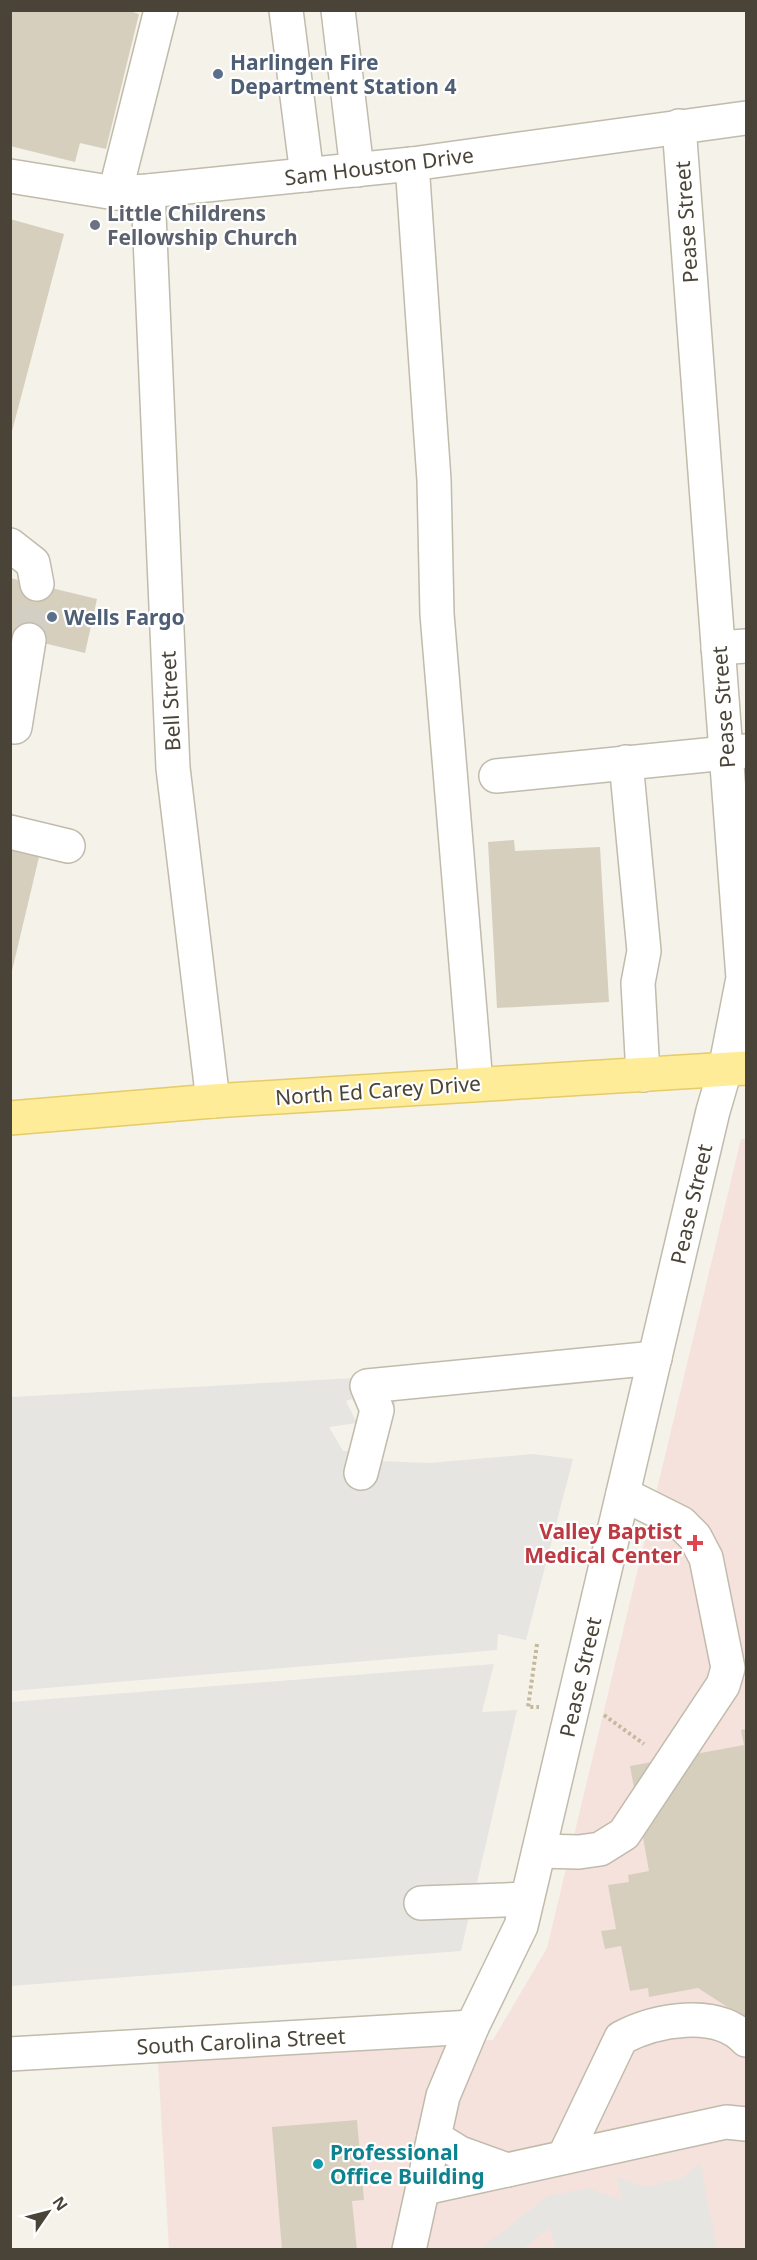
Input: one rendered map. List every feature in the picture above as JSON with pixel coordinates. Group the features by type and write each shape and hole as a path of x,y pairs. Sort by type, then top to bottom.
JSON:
{"main road":[{"name":"North Ed Carey Drive","path":"10,1118 213,1101 736,1069"}],"street":[{"path":"115,193 160,10"},
{"path":"286,10 307,175"},
{"path":"338,10 357,170"},
{"name":"Sam Houston Drive","path":"10,176 115,193 148,191 412,164 747,118"},
{"name":"Pease Street","path":"409,2250 443,2096 471,2028 521,1926 713,1111 736,1069 743,978 732,647 679,126"},
{"path":"412,164 434,480 436,614 476,1084"},
{"name":"Bell Street","path":"148,191 174,768 213,1101"},
{"path":"10,545 33,564 37,584"},
{"path":"15,727 29,640"},
{"path":"496,776 736,751"},
{"path":"626,762 644,951 638,983 643,1075"},
{"path":"10,832 68,846"},
{"path":"361,1473 377,1410 368,1386 655,1358"},
{"path":"539,1851 579,1852 600,1849 624,1834 723,1685 728,1668 706,1558 695,1537 681,1523 623,1494"},
{"path":"421,1903 527,1899"},
{"path":"564,2157 621,2038 638,2029 696,2018 723,2024 747,2040"},
{"name":"South Carolina Street","path":"10,2054 471,2028"},
{"path":"423,2186 434,2186 726,2122 747,2124"},
{"path":"434,2137 460,2153 507,2170"}],"shaded area":[{"name":"Valley Baptist Medical Center","path":"741,1139 746,1139 746,2249 169,2249 158,2062 493,2040 547,1948"},
{"path":"372,1377 397,1396 382,1461 428,1463 533,1454 573,1459 526,1640 498,1634 497,1650 11,1691 11,1397","holes":["352,1399 361,1413 352,1451 343,1451 329,1427 357,1423 346,1401"]},
{"path":"494,1664 482,1712 517,1710 461,1951 11,1986 11,1702"},
{"path":"700,2163 717,2249 556,2249 550,2227 523,2249 480,2249 548,2196 589,2188 622,2201 617,2177 644,2187 682,2178"}],"building":[{"path":"10,10 127,10 139,14 106,149 80,143 75,162 10,146"},
{"path":"10,219 64,234 11,435 10,435"},
{"name":"Wells Fargo","path":"10,578 97,599 85,653 10,635"},
{"path":"514,840 515,851 600,847 609,1002 497,1008 488,842"},
{"path":"10,850 39,857 11,975 10,975"},
{"path":"746,1729 746,2019 698,1988 649,1997 648,1988 630,1991 621,1946 605,1949 601,1931 616,1929 608,1885 629,1882 628,1875 649,1871 630,1766 744,1745 741,1730"},
{"name":"Professional Office Building","path":"357,2120 364,2200 352,2201 357,2250 282,2250 272,2127"}],"tunnel":[{"path":"29,640 37,584"}],"place":[{"name":"Harlingen Fire Department Station 4","path":"218,74"},
{"name":"Little Childrens Fellowship Church","path":"95,225"},
{"name":"Wells Fargo","path":"52,617"},
{"name":"Valley Baptist Medical Center","path":"695,1543"},
{"name":"Professional Office Building","path":"318,2164"}]}
